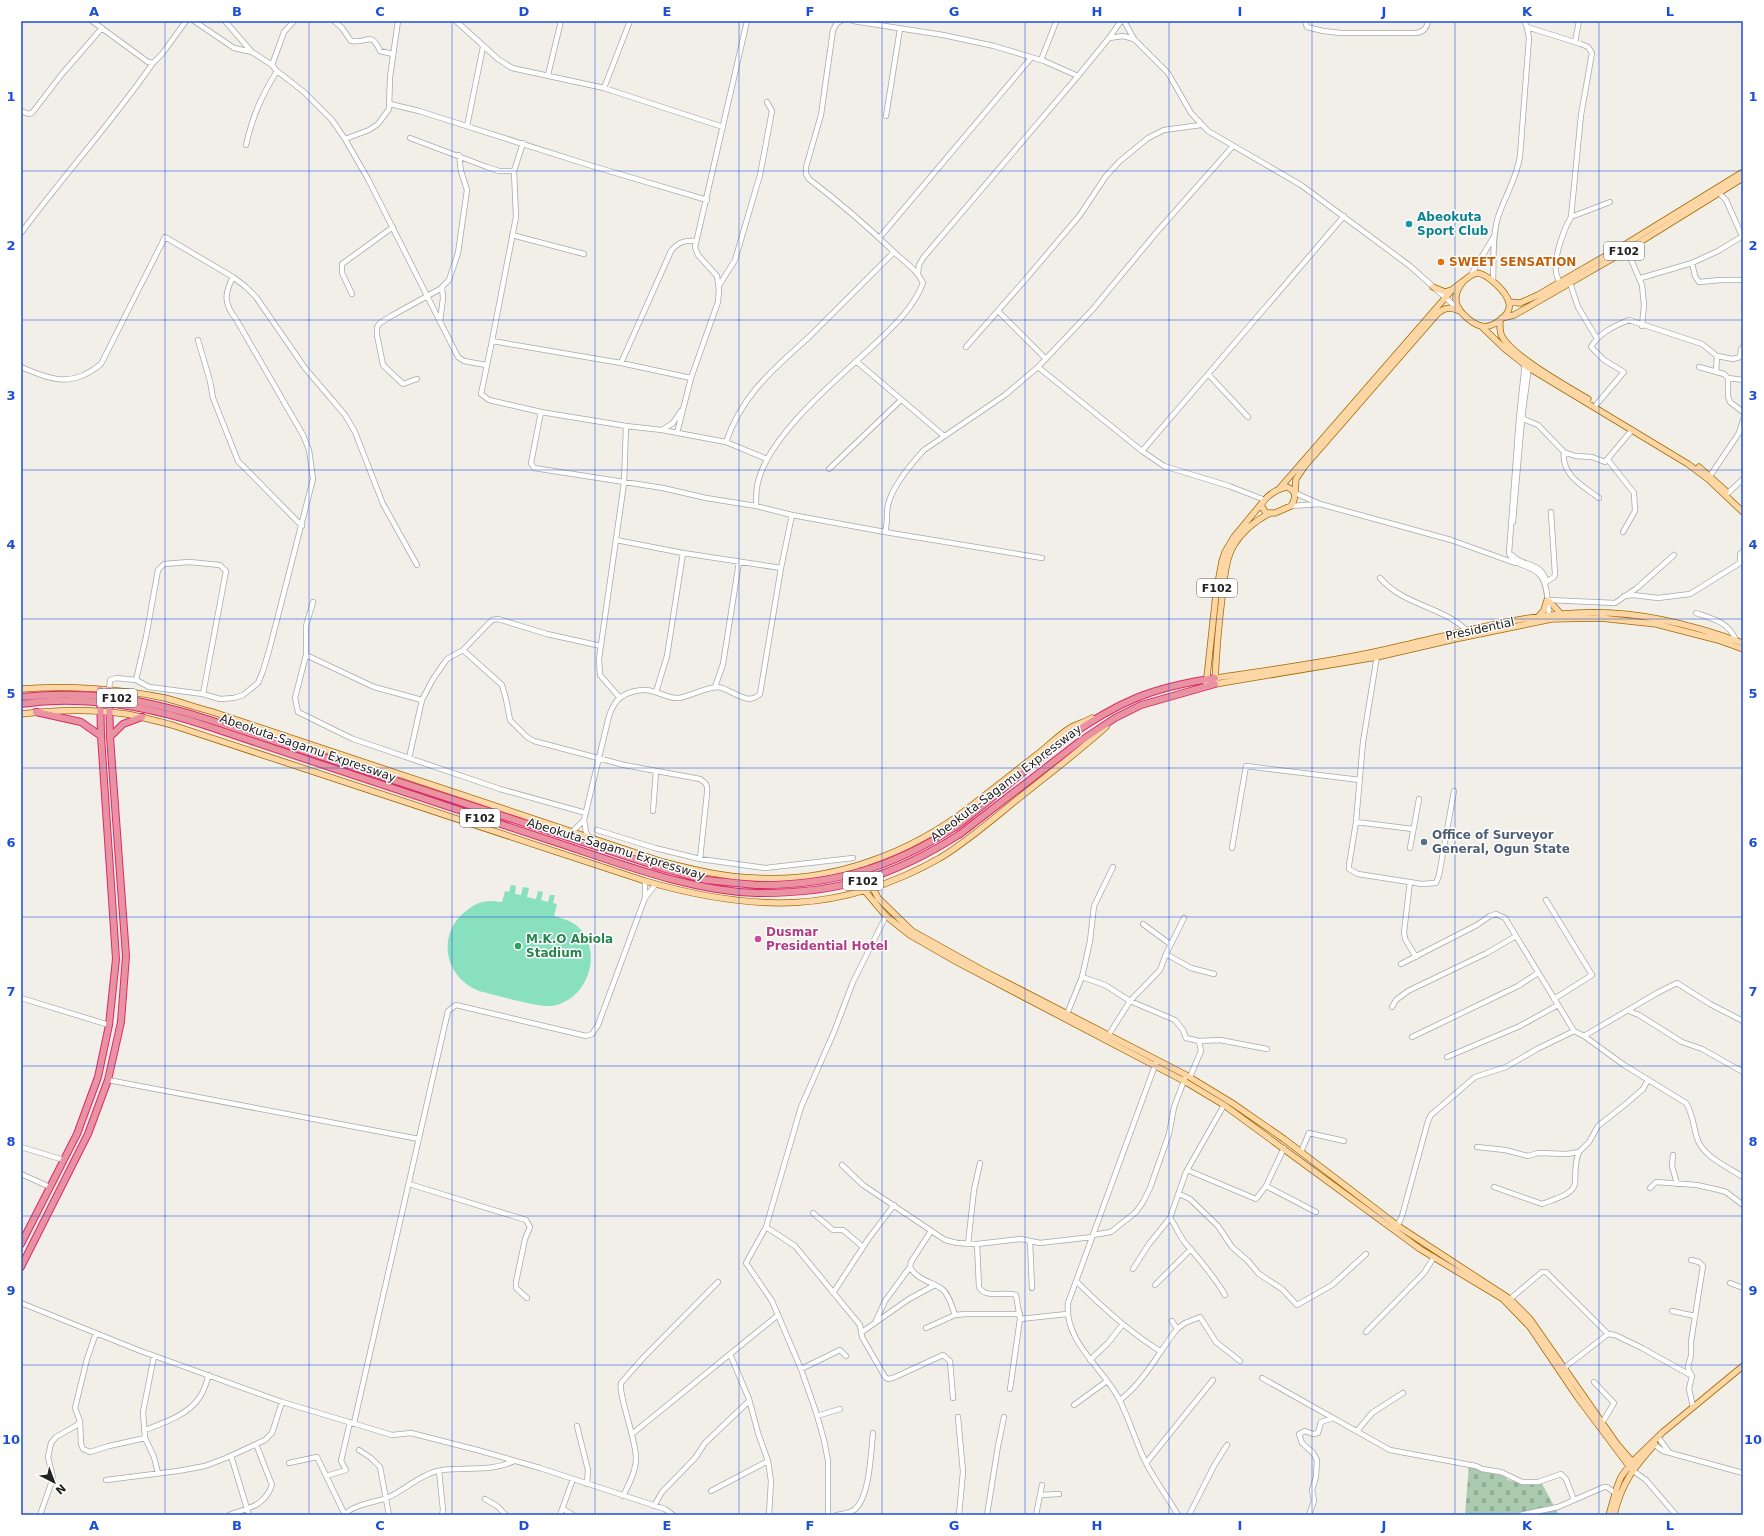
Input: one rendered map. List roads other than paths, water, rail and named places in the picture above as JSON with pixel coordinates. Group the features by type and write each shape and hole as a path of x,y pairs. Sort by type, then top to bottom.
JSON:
{"highway":[{"name":"Abeokuta-Sagamu Expressway","path":"21,704 69,701 126,705 208,723 686,875 712,881 756,885 804,884 832,880 888,863 914,851 955,827 1073,734 1110,710 1137,698 1174,687 1215,681"},
{"name":"Abeokuta-Sagamu Expressway","path":"21,697 68,694 126,699 166,706 208,723 408,794 678,881 711,889 756,893 805,892 864,880 893,871 919,859 960,834 1079,742 1115,718 1140,706 1206,683"},
{"path":"21,1244 77,1134 98,1077 111,1011 116,958 101,736 100,690"},
{"path":"21,1267 79,1154 108,1080 122,1011 126,956 110,737 109,690"},
{"path":"36,712 81,722 101,736"},
{"path":"110,737 123,724 142,717"},
{"path":"410,786 413,779"},
{"path":"405,801 408,794"},
{"path":"111,1011 122,1011"}],"main road":[{"name":"F102","path":"1509,302 1514,304 1525,301 1560,282 1626,244 1743,172"},
{"name":"F102","path":"1481,326 1491,325 1501,319 1514,315 1627,250 1743,178"},
{"path":"1471,275 1481,273 1493,281 1509,302 1508,308 1501,319 1501,334 1503,339 1527,363 1690,461 1710,476 1743,507"},
{"name":"F102","path":"1206,683 1222,560 1233,538 1264,501 1279,489 1445,297 1471,275"},
{"path":"1458,309 1456,294 1462,282"},
{"path":"1433,287 1445,292 1452,290"},
{"path":"1291,506 1295,498 1296,479 1304,467 1438,313 1444,308 1450,307 1458,309 1466,317 1481,326 1505,349 1688,464 1743,512"},
{"path":"1279,489 1287,487 1293,489 1295,493"},
{"path":"1264,501 1263,510 1270,513"},
{"name":"F102","path":"1215,681 1218,628 1225,572 1230,554 1237,540 1251,524 1270,513 1291,506"},
{"path":"1537,617 1544,610 1549,601 1561,614"},
{"name":"Presidential","path":"1377,654 1467,631 1537,617 1598,612 1654,617 1743,643"},
{"path":"1215,681 1377,654 1455,639 1550,617 1600,618 1656,624 1706,636 1743,649"},
{"path":"21,689 109,690 166,698 663,862 724,876 757,879 814,875 865,864 910,845 968,809 1071,728 1110,710"},
{"path":"21,714 36,712 109,713 142,717 172,724 645,881 701,896 734,901 776,904 814,902 873,888 913,872 941,857 974,834 1084,746 1115,718"},
{"path":"865,864 878,898 912,931 982,970 1157,1060 1232,1102 1301,1152 1420,1249 1503,1299 1524,1320 1578,1398 1632,1466"},
{"path":"856,866 864,890 886,916 910,935 1154,1066 1187,1078 1396,1228 1426,1245 1510,1299 1530,1319 1602,1423 1624,1452 1632,1466"},
{"path":"1659,1439 1693,1407 1743,1366"},
{"path":"1614,1515 1622,1488 1632,1466 1640,1454 1743,1371"},
{"path":"1609,1515 1621,1477 1653,1444"},
{"path":"1624,1452 1632,1455 1640,1454"}],"street":[{"path":"92,21 148,62 153,63"},
{"path":"21,233 45,200 137,86 153,63 162,54 186,21"},
{"path":"194,21 234,48 252,52"},
{"path":"225,21 252,52 272,65 277,71 304,92 319,107 345,139 393,227 458,357 464,361 486,364"},
{"path":"272,65 284,32 294,21"},
{"path":"334,21 342,28 351,41 372,40 376,42 380,51 393,54"},
{"path":"345,139 369,130 378,124 387,113 390,104 393,54 398,21"},
{"path":"456,21 483,47 512,68 604,88 722,127"},
{"path":"548,76 561,21"},
{"path":"604,88 630,21"},
{"path":"720,284 712,269 698,255 695,247 747,21"},
{"path":"756,506 758,482 767,459 810,405 896,324 915,300 923,283 918,273 894,252 880,237 844,206 809,179 806,174 806,167 821,115 833,30 837,23 841,21"},
{"path":"853,21 986,44 1041,60 1078,76"},
{"path":"918,273 918,265 923,258 1078,76 1122,21 1134,39 1168,73 1191,113 1201,125 1208,131 1301,185 1410,266 1458,309"},
{"path":"1305,21 1307,27 1323,31 1417,33 1424,31 1428,21"},
{"path":"1493,281 1494,237 1498,217 1518,166 1528,67 1529,38 1524,21"},
{"path":"1575,42 1579,21"},
{"path":"1041,60 1056,22"},
{"path":"1527,27 1588,47 1592,53 1581,115 1571,216 1564,228 1556,260 1556,272 1560,282"},
{"path":"21,111 29,114 32,113 62,74 102,28"},
{"path":"886,116 900,29"},
{"path":"1109,38 1123,36 1134,39"},
{"path":"467,126 483,47"},
{"path":"880,237 1031,58"},
{"path":"246,145 252,118 262,95 277,71"},
{"path":"677,433 691,378 718,302 720,284 735,260 760,175 772,111 767,102"},
{"path":"390,104 467,126 589,165 707,200"},
{"path":"966,347 1080,215 1106,176 1120,161 1148,138 1164,130 1201,125"},
{"path":"410,138 499,171 514,171"},
{"path":"523,143 514,171 516,217 481,394 486,399 541,412 626,426 662,430 726,442 767,459"},
{"path":"885,532 888,525 888,504 895,489 913,461 924,450 1009,391 1038,367 1093,309 1156,233 1233,146"},
{"path":"417,379 404,384 382,365 377,327 380,323 393,315 427,297 442,287 449,280 458,253 467,190 458,156"},
{"path":"1641,278 1692,263 1718,251 1742,236 1726,200 1719,193"},
{"path":"1571,216 1610,202"},
{"path":"1142,451 1344,216"},
{"path":"352,294 342,273 342,264 393,227"},
{"path":"512,235 584,254"},
{"path":"21,366 45,377 62,380 75,379 89,373 101,364 165,237 233,277 256,297 305,368 345,415 355,432 383,504 417,565"},
{"path":"1471,275 1494,237"},
{"path":"621,363 671,251 676,244 696,241"},
{"path":"1487,249 1494,250"},
{"path":"1627,250 1641,278 1643,308 1642,326"},
{"path":"726,442 744,403 761,381 820,326 894,252"},
{"path":"1692,263 1695,276 1699,282 1743,280"},
{"path":"109,690 110,680 116,678 136,680 149,687 203,694 220,699 234,698 243,695 258,683 264,671 313,479 309,450 303,435 236,319 227,307 228,291 233,277"},
{"path":"1570,283 1578,307 1596,337"},
{"path":"440,322 444,298 442,287"},
{"path":"998,311 1046,359"},
{"path":"1596,405 1624,372 1604,360 1591,347 1596,337 1629,320 1642,326 1702,344 1718,356 1737,359 1740,357 1741,349 1743,347"},
{"path":"198,340 213,398 238,461 302,526"},
{"path":"492,340 621,363 691,378"},
{"path":"1716,372 1718,356"},
{"path":"856,361 944,436"},
{"path":"1518,564 1511,557 1508,544 1527,363"},
{"path":"1038,367 1142,451 1164,466 1229,486 1264,501"},
{"path":"1699,367 1724,374 1728,378 1743,380"},
{"path":"1208,374 1248,417"},
{"path":"1728,378 1728,396 1730,402 1743,412"},
{"path":"829,468 901,400"},
{"path":"662,430 673,423 685,402"},
{"path":"541,412 531,463 534,468 663,488 706,498 756,506 792,515 1042,558"},
{"path":"1521,418 1538,425 1564,452 1575,456 1592,457 1605,462 1632,430"},
{"path":"1521,418 1511,551 1513,556 1517,559 1539,569 1544,574 1549,601 1550,617"},
{"path":"1710,476 1741,434 1743,420"},
{"path":"620,698 600,675 599,659 624,483 626,426"},
{"path":"1564,452 1563,461 1570,475 1599,498"},
{"path":"1608,460 1634,493 1635,511 1623,532"},
{"path":"1728,493 1743,479"},
{"path":"1295,493 1320,504 1443,538 1534,570 1542,577 1549,601"},
{"path":"1291,506 1320,504"},
{"path":"1546,582 1556,574 1551,512"},
{"path":"590,838 586,832 584,820 609,716 614,705 620,698 632,692 641,690 656,692 669,697 678,698 716,687 723,688 749,699 756,699 760,694 781,568 792,515"},
{"path":"616,540 683,553 781,568"},
{"path":"1622,597 1634,595 1658,598 1690,594 1740,563 1740,554 1743,551"},
{"path":"656,692 667,656 683,553"},
{"path":"1549,601 1615,603 1637,588 1674,555"},
{"path":"136,680 146,637 158,570 164,564 189,562 220,565 226,571 203,694"},
{"path":"716,687 723,664 739,562"},
{"path":"1380,578 1394,592 1458,623 1467,631"},
{"path":"312,602 306,626 306,655 295,698 298,712 353,739 500,789 586,813"},
{"path":"1696,613 1723,623 1730,629 1736,640"},
{"path":"409,758 422,700 439,669 447,660 463,650 492,620 498,619 547,634 601,646"},
{"path":"463,650 502,686 510,720 527,737 534,741 598,759 656,772 700,779 708,786 700,859"},
{"path":"1377,654 1363,742 1356,822 1349,865 1352,872 1410,882 1436,883 1439,875 1454,791"},
{"path":"306,655 374,687 422,700"},
{"path":"1232,848 1246,766 1360,780"},
{"path":"653,811 656,772"},
{"path":"1410,848 1419,799"},
{"path":"572,832 584,820"},
{"path":"1356,822 1413,829"},
{"path":"597,830 655,848 700,859 765,868 853,858"},
{"path":"1067,1014 1082,977 1091,936 1094,906 1113,866"},
{"path":"645,881 645,898"},
{"path":"1410,882 1404,932 1405,939 1416,956"},
{"path":"326,1476 346,1470 341,1461 352,1422 409,1184 448,1012 456,1005 586,1036 592,1034 598,1025 645,898 656,884"},
{"path":"1546,900 1592,975 1554,999"},
{"path":"1401,964 1477,925 1490,916 1496,914 1505,918 1574,1031 1584,1036 1648,1080 1686,1103 1691,1111 1697,1138 1702,1149 1743,1177"},
{"path":"828,1515 828,1461 817,1416 801,1369 772,1301 746,1263 766,1227 801,1107 834,1032 853,982 886,916"},
{"path":"1108,1036 1130,1001 1160,970 1170,944 1184,918"},
{"path":"1143,924 1170,944"},
{"path":"1392,1007 1396,1000 1408,992 1487,953 1516,936"},
{"path":"1166,954 1191,968 1214,974"},
{"path":"1412,1037 1518,986 1538,973"},
{"path":"1082,977 1105,985 1130,1001 1175,1020 1183,1030 1186,1038 1199,1041 1220,1040 1267,1049"},
{"path":"1584,1036 1629,1011 1657,993 1677,983 1710,1004 1743,1021"},
{"path":"21,998 109,1025"},
{"path":"1447,1057 1520,1026 1558,1004"},
{"path":"1629,1011 1639,1015 1682,1042 1708,1052 1743,1072"},
{"path":"1396,1228 1431,1115 1475,1077 1506,1068 1537,1049 1574,1031"},
{"path":"842,1165 863,1185 945,1240 957,1243 977,1244 1020,1239 1040,1243 1060,1242 1111,1232 1136,1212 1150,1188 1169,1134 1174,1107 1201,1050 1199,1041"},
{"path":"1157,1060 1068,1303 1067,1314 1077,1340 1120,1400 1146,1463 1178,1514"},
{"path":"108,1080 419,1139"},
{"path":"1494,1187 1542,1204 1569,1192 1575,1184 1575,1161 1579,1152 1589,1142 1598,1126 1642,1089 1648,1080"},
{"path":"1133,1269 1149,1244 1170,1218 1187,1170 1224,1105"},
{"path":"1301,1152 1309,1133 1344,1141"},
{"path":"21,1147 64,1160"},
{"path":"1477,1147 1505,1150 1528,1156 1538,1153 1567,1154 1579,1152"},
{"path":"1187,1170 1255,1199 1266,1186 1284,1148"},
{"path":"1673,1155 1672,1166 1677,1184"},
{"path":"968,1244 974,1190 980,1163"},
{"path":"21,1174 50,1187"},
{"path":"1650,1188 1656,1182 1698,1185 1726,1192 1743,1205"},
{"path":"409,1184 526,1220 530,1227 525,1239 516,1288 527,1298"},
{"path":"1266,1186 1316,1212"},
{"path":"1179,1194 1190,1199 1218,1226 1232,1247 1248,1261 1259,1274 1286,1293 1297,1305 1329,1287 1366,1254"},
{"path":"833,1293 894,1205"},
{"path":"813,1213 833,1230 843,1230 864,1247"},
{"path":"1170,1218 1185,1243 1206,1266 1225,1295"},
{"path":"766,1227 795,1246 860,1325 867,1346 885,1377 888,1379 893,1378 943,1355 950,1361 953,1398"},
{"path":"876,1321 885,1301 910,1267 911,1262 931,1231"},
{"path":"1030,1241 1032,1288"},
{"path":"977,1244 979,1287 981,1291 985,1293 1011,1293 1016,1295 1020,1316 1010,1389"},
{"path":"1155,1285 1191,1249"},
{"path":"1366,1332 1424,1273 1434,1257"},
{"path":"1691,1260 1699,1262 1703,1266 1690,1347 1691,1356 1688,1366 1692,1376 1689,1389 1693,1407"},
{"path":"910,1267 917,1275 946,1293 955,1315"},
{"path":"1510,1299 1539,1275 1546,1272 1608,1334 1615,1335 1642,1348 1692,1376"},
{"path":"1076,1281 1142,1340 1160,1351"},
{"path":"623,1496 635,1468 636,1457 632,1434 621,1393 621,1383 643,1358 718,1282"},
{"path":"1730,1283 1743,1288"},
{"path":"862,1332 909,1299 935,1285"},
{"path":"21,1303 154,1356 282,1402 392,1435 411,1433 514,1461 665,1509 673,1515"},
{"path":"1672,1311 1695,1316"},
{"path":"926,1328 955,1315 1020,1316 1067,1314"},
{"path":"632,1434 778,1315"},
{"path":"1120,1400 1138,1383 1154,1364 1160,1351 1177,1329 1185,1323 1200,1317 1216,1342 1240,1361"},
{"path":"1172,1321 1177,1329"},
{"path":"1090,1360 1108,1343 1123,1324"},
{"path":"96,1333 75,1408 80,1421 80,1444 86,1451 145,1438"},
{"path":"1564,1368 1608,1334"},
{"path":"801,1369 840,1350 846,1356"},
{"path":"730,1354 749,1402 758,1434 768,1461 771,1481 769,1515"},
{"path":"154,1356 143,1412 145,1438 154,1457 158,1473"},
{"path":"145,1430 164,1422 193,1406 200,1398 208,1375"},
{"path":"1262,1378 1390,1450 1501,1472 1522,1482 1538,1482 1562,1474 1566,1479 1574,1500"},
{"path":"1146,1463 1213,1380"},
{"path":"1074,1405 1107,1381"},
{"path":"1594,1382 1614,1403 1602,1423"},
{"path":"1357,1431 1372,1413 1403,1393"},
{"path":"106,1480 205,1466 231,1456 265,1440 272,1433 282,1402"},
{"path":"654,1506 662,1492 695,1458 705,1443 749,1402"},
{"path":"817,1416 840,1409"},
{"path":"958,1417 963,1472 959,1515"},
{"path":"987,1515 1004,1417"},
{"path":"1309,1515 1314,1501 1312,1490 1317,1472 1317,1460 1313,1453 1302,1443 1299,1434 1305,1430 1314,1434 1318,1433 1321,1422 1333,1418 1339,1423 1342,1422"},
{"path":"40,1515 53,1478 48,1457 50,1443 56,1437 77,1425 80,1421"},
{"path":"577,1426 588,1470 587,1484"},
{"path":"837,1515 853,1511 860,1503 868,1479 873,1433"},
{"path":"1659,1439 1669,1452"},
{"path":"229,1515 264,1501 272,1485 256,1444"},
{"path":"1653,1444 1658,1449 1689,1459 1743,1473"},
{"path":"1189,1515 1215,1464 1227,1445"},
{"path":"360,1450 380,1467 390,1515"},
{"path":"231,1456 249,1515"},
{"path":"289,1463 316,1457 345,1515 351,1509 386,1498 429,1474 439,1471 506,1465 514,1461"},
{"path":"711,1491 768,1461"},
{"path":"1632,1466 1676,1515"},
{"path":"439,1471 443,1510 442,1515"},
{"path":"560,1515 573,1479"},
{"path":"1036,1515 1042,1485"},
{"path":"1520,1515 1558,1506 1604,1487 1608,1487 1615,1493"},
{"path":"1040,1495 1060,1494"},
{"path":"486,1499 497,1506 506,1515"},
{"path":"563,1509 573,1515"}],"place":[{"name":"Abeokuta Sport Club","path":"1409,224"},
{"name":"SWEET SENSATION","path":"1441,262"},
{"name":"Office of Surveyor General, Ogun State","path":"1424,842"},
{"name":"Dusmar Presidential Hotel","path":"758,939"},
{"name":"M.K.O Abiola Stadium","path":"518,946"}]}
